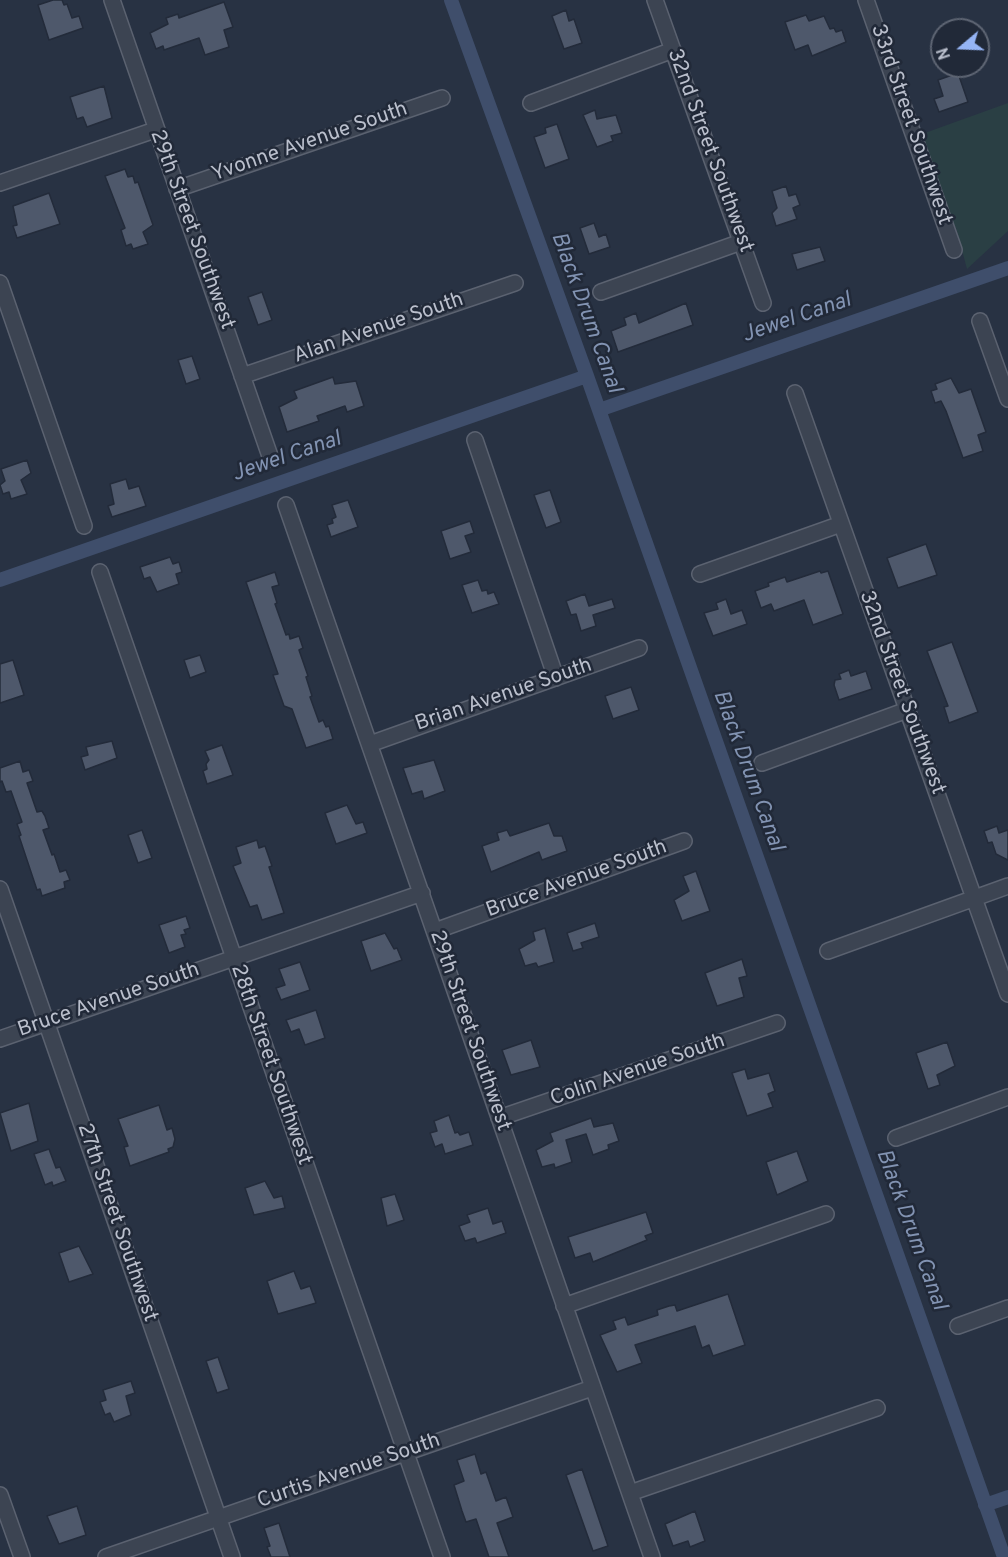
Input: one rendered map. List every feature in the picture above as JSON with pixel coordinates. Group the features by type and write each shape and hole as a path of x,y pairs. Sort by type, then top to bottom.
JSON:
{"street":[{"name":"29th Street Southwest","path":"113,0 155,130 271,459"},
{"name":"32nd Street Southwest","path":"655,0 763,303"},
{"name":"33rd Street Southwest","path":"866,0 954,250"},
{"path":"531,103 673,50"},
{"name":"Yvonne Avenue South","path":"177,189 442,98"},
{"path":"0,183 155,130"},
{"path":"601,292 741,242"},
{"path":"0,283 84,526"},
{"name":"Alan Avenue South","path":"242,376 515,283"},
{"path":"980,321 1008,399"},
{"name":"32nd Street Southwest","path":"795,393 1008,994"},
{"path":"475,441 556,678"},
{"name":"29th Street Southwest","path":"286,505 652,1557"},
{"path":"700,574 841,524"},
{"name":"28th Street Southwest","path":"100,572 442,1557"},
{"name":"Brian Avenue South","path":"370,744 639,648"},
{"path":"762,763 907,710"},
{"name":"Bruce Avenue South","path":"435,931 684,840"},
{"path":"828,951 1008,886"},
{"name":"27th Street Southwest","path":"0,890 232,1557"},
{"name":"Bruce Avenue South","path":"0,1039 422,893"},
{"name":"Colin Avenue South","path":"499,1118 777,1023"},
{"path":"896,1138 1008,1097"},
{"path":"564,1306 826,1214"},
{"path":"958,1326 1008,1308"},
{"name":"Curtis Avenue South","path":"106,1557 592,1388"},
{"path":"630,1493 877,1408"},
{"path":"0,1495 22,1557"}],"green space":[{"path":"1008,103 1008,231 967,269 956,228 934,191 922,134"}],"building":[{"path":"53,0 62,0 64,5 67,4 72,18 79,16 83,28 49,40 38,5"},
{"path":"224,2 233,27 224,30 229,47 205,55 199,38 164,50 163,46 156,49 150,33 168,24 166,18 178,14 179,18"},
{"path":"566,10 569,21 574,19 582,43 564,49 552,16"},
{"path":"806,15 809,21 824,16 830,29 834,28 836,32 842,30 846,42 812,56 808,45 795,50 785,22"},
{"path":"960,78 968,102 939,112 934,99 943,96 938,80"},
{"path":"104,86 112,118 87,127 83,117 77,119 70,97"},
{"path":"595,110 597,119 616,115 622,133 611,136 613,141 597,147 583,115"},
{"path":"557,124 569,159 545,168 534,137 546,133 545,128"},
{"path":"125,169 128,177 133,176 135,183 138,182 153,225 143,232 148,244 133,249 131,244 126,246 121,230 125,228 105,176"},
{"path":"786,186 789,196 796,194 800,205 793,208 797,219 776,226 772,213 777,208 772,191"},
{"path":"49,193 60,224 17,238 13,226 17,225 13,206"},
{"path":"594,223 599,237 606,234 610,247 589,254 580,228"},
{"path":"820,247 825,261 797,270 792,254"},
{"path":"262,292 272,320 258,325 248,297"},
{"path":"686,303 693,325 618,352 611,331 626,325 624,318 636,313 639,323"},
{"path":"192,356 200,379 186,384 178,360"},
{"path":"333,377 335,384 356,381 364,406 347,412 345,406 317,416 319,421 287,432 279,407 297,398 294,391"},
{"path":"951,378 959,393 971,389 986,432 978,435 983,451 963,458 946,411 941,401 935,403 931,391 937,389 935,384"},
{"path":"27,460 31,473 21,480 27,494 11,499 9,492 3,494 0,485 5,481 1,469"},
{"path":"126,479 129,489 139,486 146,506 112,517 108,506 114,504 110,484"},
{"path":"550,490 561,522 546,528 534,495"},
{"path":"348,500 358,527 331,537 327,525 333,523 332,519 336,517 332,505"},
{"path":"470,521 474,533 465,536 471,552 450,559 441,531"},
{"path":"926,544 937,575 898,588 887,558"},
{"path":"170,557 173,564 179,562 182,572 176,574 179,584 157,592 150,577 144,579 140,567"},
{"path":"820,571 821,573 828,571 843,614 813,625 804,600 774,611 771,604 761,608 755,591 785,577 787,582"},
{"path":"275,572 279,585 272,587 277,603 275,604 286,635 289,634 290,639 299,636 303,648 299,650 308,676 306,677 312,696 310,697 319,722 323,720 326,727 329,726 333,739 306,748 292,709 284,706 273,675 278,674 246,582"},
{"path":"478,580 482,591 487,590 488,594 494,592 499,604 472,613 462,585"},
{"path":"585,594 589,606 612,599 615,608 593,615 596,626 581,631 576,614 571,615 566,601"},
{"path":"726,599 731,614 742,610 747,624 713,636 704,613 718,609 716,603"},
{"path":"952,642 978,712 949,723 944,707 948,706 927,651"},
{"path":"200,655 206,672 190,678 184,660"},
{"path":"13,660 24,695 0,703 0,664"},
{"path":"849,670 851,676 866,671 872,689 839,700 834,685 835,680 841,679 839,674"},
{"path":"631,687 639,710 613,719 605,696"},
{"path":"112,741 117,758 85,770 81,757 88,755 86,747"},
{"path":"222,745 233,775 207,784 203,771 207,769 206,764 209,760 205,751"},
{"path":"434,760 445,791 424,799 422,791 412,794 403,768"},
{"path":"20,761 23,772 29,770 33,781 27,783 37,812 42,811 45,816 49,828 43,830 52,855 54,854 60,872 66,870 70,880 64,882 65,888 42,896 40,889 37,890 19,836 21,835 17,824 22,822 11,791 6,792 2,781 0,782 0,768"},
{"path":"347,805 356,824 363,822 367,833 336,844 325,813"},
{"path":"549,823 554,836 562,836 567,851 542,860 539,852 491,872 482,846 499,840 497,833 507,830 510,836"},
{"path":"997,826 999,833 1008,830 1008,860 996,854 992,842 988,843 984,831"},
{"path":"142,830 152,858 138,863 128,835"},
{"path":"257,840 259,848 265,846 272,866 269,867 284,913 262,920 257,905 250,907 233,866 241,863 236,847"},
{"path":"696,871 710,911 682,921 674,900 689,891 683,876"},
{"path":"186,916 190,928 184,930 186,934 181,935 185,947 169,953 159,925"},
{"path":"595,923 599,937 581,943 583,948 573,951 567,933"},
{"path":"545,928 554,962 538,967 536,963 525,966 519,949 535,940 533,932"},
{"path":"385,933 394,949 397,948 402,960 371,971 361,941"},
{"path":"742,959 747,976 739,978 744,997 717,1006 705,973"},
{"path":"300,962 310,990 281,1000 276,988 285,985 279,969"},
{"path":"316,1010 325,1038 305,1045 299,1029 291,1032 286,1020"},
{"path":"531,1040 540,1067 511,1075 502,1050"},
{"path":"947,1042 955,1066 937,1075 940,1085 928,1089 916,1053"},
{"path":"745,1069 748,1079 769,1073 775,1091 768,1094 773,1107 747,1116 732,1073"},
{"path":"29,1103 38,1141 11,1151 0,1113"},
{"path":"159,1105 167,1130 172,1128 175,1139 173,1147 168,1149 169,1152 130,1166 124,1147 128,1146 118,1119"},
{"path":"449,1115 455,1133 458,1132 460,1135 469,1132 473,1145 445,1154 442,1144 435,1147 430,1133 437,1131 434,1121"},
{"path":"591,1118 594,1127 613,1123 619,1141 608,1145 609,1149 593,1155 586,1134 566,1140 572,1162 555,1168 554,1164 542,1167 536,1150 553,1141 550,1133"},
{"path":"49,1149 56,1168 60,1167 66,1181 53,1186 52,1182 45,1185 34,1154"},
{"path":"797,1151 808,1181 777,1195 766,1162"},
{"path":"265,1181 274,1198 282,1196 285,1208 254,1215 245,1188"},
{"path":"395,1194 404,1220 387,1226 381,1198"},
{"path":"488,1208 493,1224 502,1221 506,1233 477,1243 475,1238 465,1241 459,1226 470,1222 467,1215"},
{"path":"646,1212 653,1233 645,1236 647,1240 593,1262 590,1253 575,1258 568,1237"},
{"path":"79,1246 93,1274 69,1282 59,1253"},
{"path":"294,1271 301,1289 310,1286 316,1303 278,1314 267,1281"},
{"path":"728,1294 745,1345 713,1356 709,1345 702,1348 695,1326 635,1345 642,1363 617,1372 600,1335 616,1329 613,1321 625,1317 628,1325 658,1315 657,1310 669,1306 675,1305 677,1311"},
{"path":"218,1357 229,1389 217,1393 206,1361"},
{"path":"131,1381 135,1393 126,1396 131,1415 114,1422 110,1413 105,1415 100,1402 106,1400 103,1390"},
{"path":"475,1454 481,1474 486,1472 496,1501 506,1497 513,1517 497,1523 509,1557 489,1557 476,1519 466,1522 462,1511 454,1485 464,1481 457,1460"},
{"path":"582,1469 608,1546 593,1551 566,1475"},
{"path":"77,1506 86,1535 59,1544 47,1516"},
{"path":"695,1511 705,1541 690,1547 688,1541 673,1546 665,1524"},
{"path":"279,1523 290,1557 271,1557 267,1547 270,1546 264,1528"}],"waterway":[{"name":"Black Drum Canal","path":"451,0 587,376 1004,1557"},
{"name":"Jewel Canal","path":"599,410 1008,268"},
{"name":"Jewel Canal","path":"0,580 587,376"},
{"path":"985,1505 1008,1497"}]}
